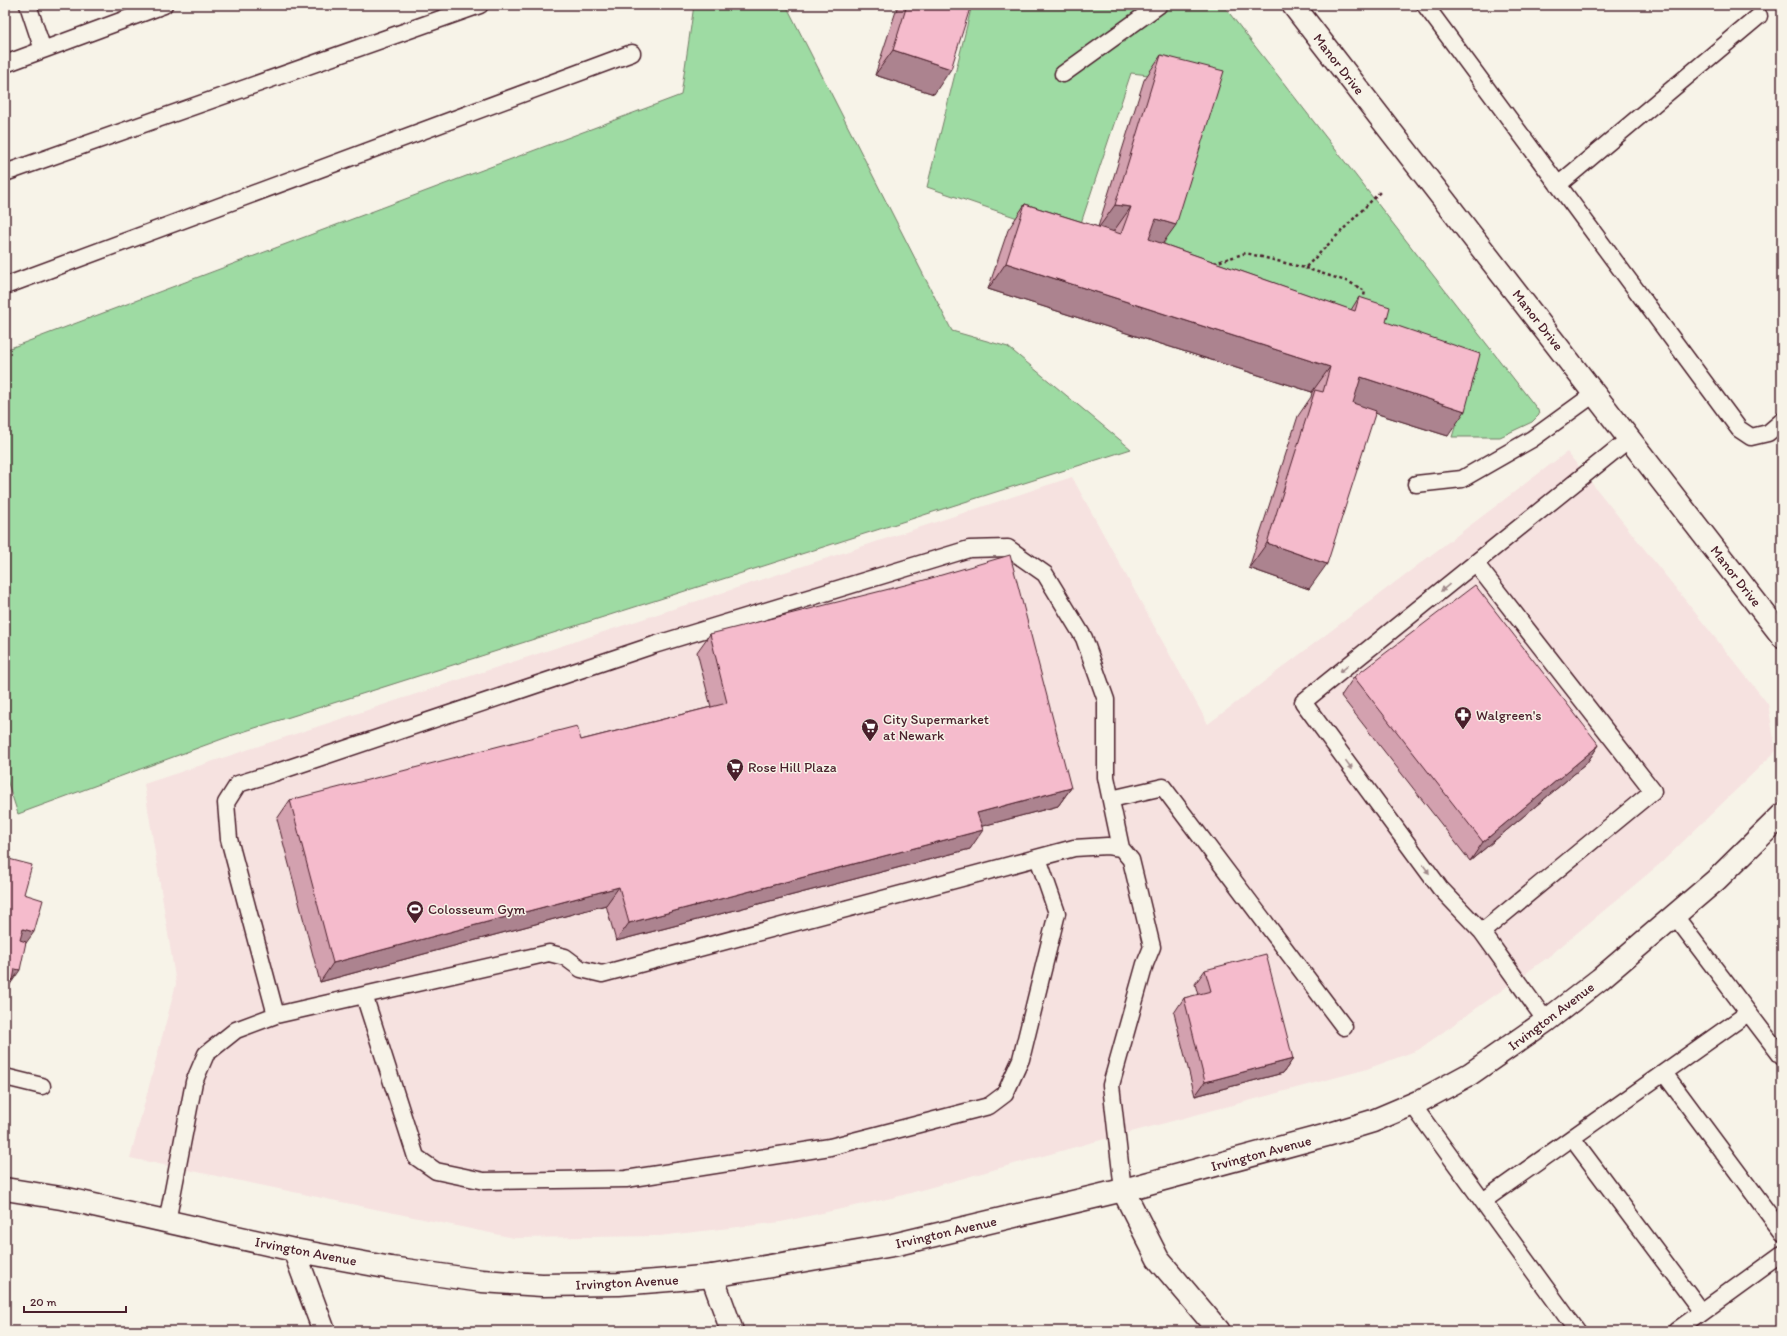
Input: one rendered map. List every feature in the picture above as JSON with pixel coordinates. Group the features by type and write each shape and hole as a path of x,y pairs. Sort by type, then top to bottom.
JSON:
{"main road":[{"name":"Manor Drive","path":"1293,5 1782,636"},
{"name":"Irvington Avenue","path":"5,1189 67,1199 294,1250 391,1268 482,1281 527,1284 619,1284 712,1276 893,1246 1123,1190 1327,1135 1373,1121 1412,1104 1470,1074 1546,1021 1600,979 1716,880 1782,815"},
{"path":"1123,1190 1158,1259 1219,1331"},
{"path":"294,1250 324,1331"},
{"path":"712,1276 732,1331"}],"lane":[{"path":"28,5 43,50"},
{"path":"5,174 480,5"},
{"path":"1063,74 1159,5"},
{"path":"1425,5 1739,429 1751,437 1768,433 1782,421"},
{"path":"5,64 155,7"},
{"path":"1558,185 1759,16"},
{"path":"5,286 632,53"},
{"path":"1416,484 1462,479 1532,439 1594,394"},
{"path":"1546,1021 1482,932 1440,888 1303,702 1476,564 1629,439"},
{"path":"276,1015 229,839 226,803 238,784 654,645 969,549 1008,548 1045,574 1084,638 1106,700 1106,777 1121,848 1131,860 1152,947 1145,964 1111,1085 1123,1190"},
{"path":"1476,564 1653,791 1482,932"},
{"path":"1111,799 1163,787 1344,1027"},
{"path":"168,1222 194,1082 206,1054 236,1030 276,1015 550,953 565,957 581,969 602,974 1074,848 1107,846 1121,848"},
{"path":"364,995 416,1157 436,1172 484,1181 626,1179 830,1147 989,1106 1005,1094 1021,1060 1057,913 1038,858"},
{"path":"1675,916 1782,1057"},
{"path":"1483,1201 1748,1013"},
{"path":"1664,1073 1782,1232"},
{"path":"5,1077 42,1086"},
{"path":"1412,1104 1577,1331"},
{"path":"1572,1138 1702,1312"},
{"path":"1676,1331 1782,1254"}],"path":[{"path":"1305,268 1380,192"},
{"path":"1210,264 1246,253 1305,268 1349,282 1364,291 1362,306"}],"shaded area":[{"path":"1567,452 1768,704 1776,751 1661,863 1547,958 1418,1050 1364,1070 1086,1144 896,1197 781,1222 659,1236 514,1238 130,1158 176,984 144,784 1072,477 1208,724"}],"green space":[{"path":"694,5 786,5 952,331 1008,347 1131,449 233,735 18,814 5,774 5,350 681,95"},
{"path":"972,5 1223,5 1538,410 1539,415 1532,422 1500,437 1452,437 1470,378 1156,270 1211,96 1149,75 1131,73 1076,238 927,187"}],"building":[{"path":"907,5 971,5 951,69 893,50"},
{"path":"1161,55 1224,71 1176,225 1156,219 1149,239 1355,311 1359,297 1390,307 1386,322 1480,354 1465,411 1361,377 1353,403 1376,411 1327,564 1267,543 1315,390 1323,392 1330,367 1006,263 1025,204 1121,234 1131,207 1115,205"},
{"name":"Rose Hill Plaza","path":"1010,555 1071,788 977,813 983,830 629,923 619,887 333,963 290,800 577,726 581,740 727,703 710,634 921,581"},
{"name":"Walgreen's","path":"1475,585 1599,745 1483,842 1354,677"},
{"path":"5,858 32,865 24,894 43,900 34,932 23,929 20,940 26,942 20,970 15,969 13,980 5,979"},
{"path":"1266,954 1293,1059 1205,1082 1184,998 1211,991 1205,970"}],"place":[{"name":"Walgreen's","path":"1463,730"},
{"name":"City Supermarket at Newark","path":"870,742"},
{"name":"Rose Hill Plaza","path":"735,782"},
{"name":"Colosseum Gym","path":"415,924"}]}
